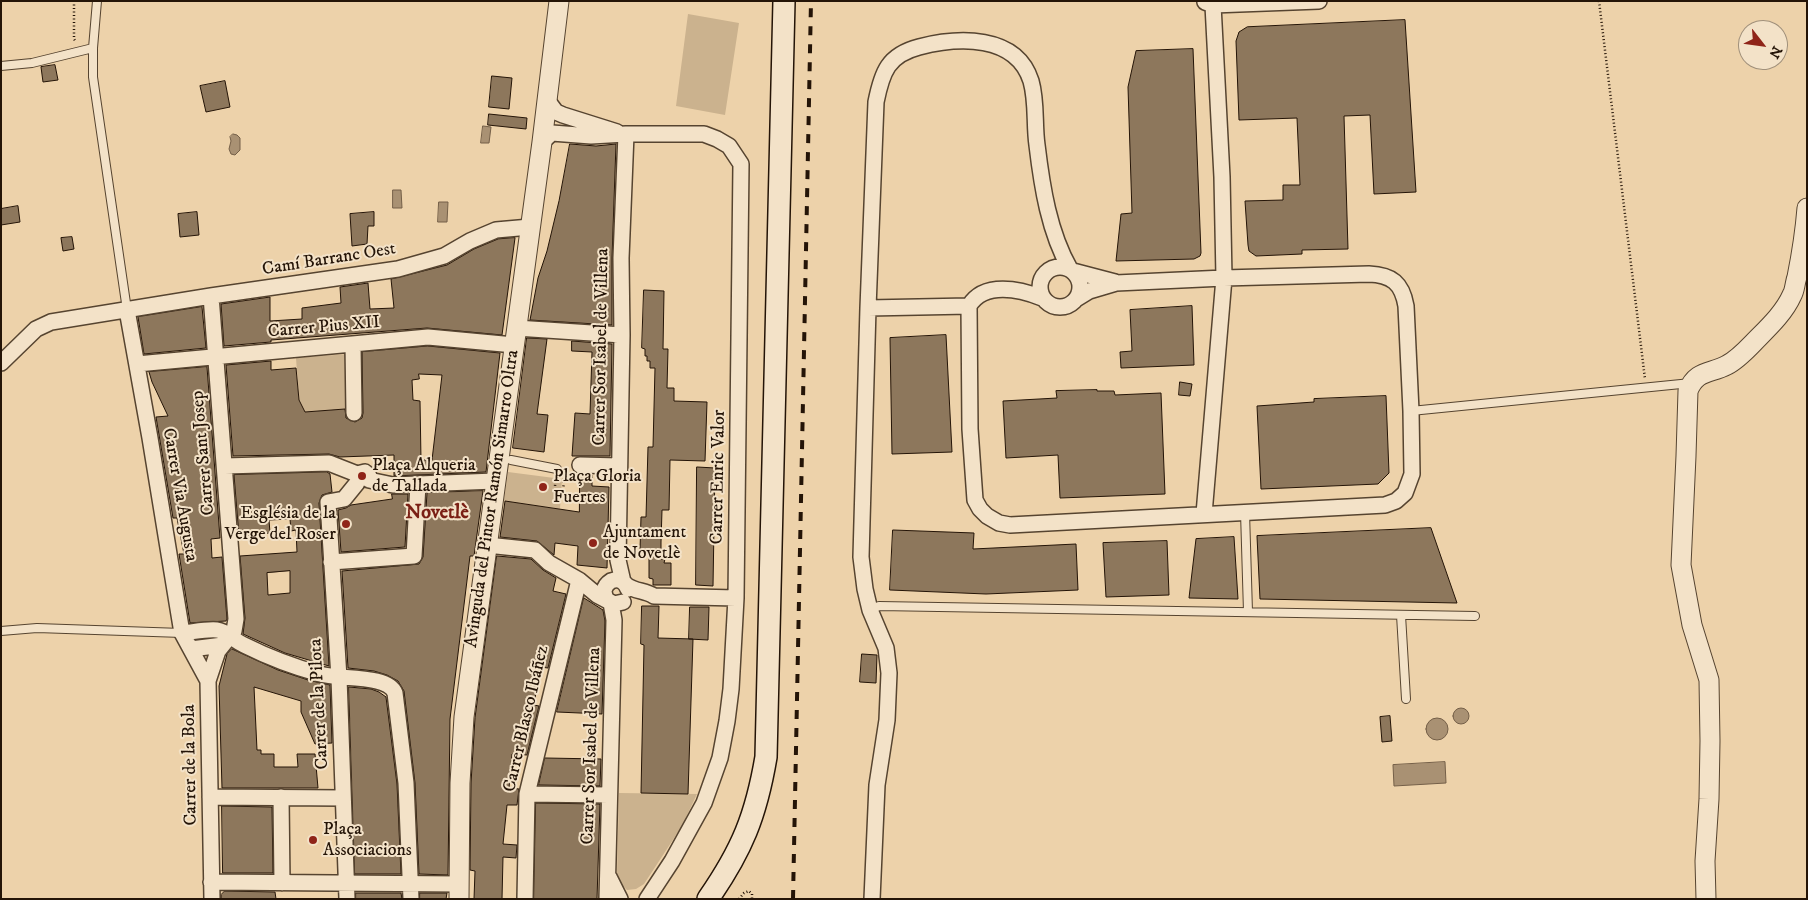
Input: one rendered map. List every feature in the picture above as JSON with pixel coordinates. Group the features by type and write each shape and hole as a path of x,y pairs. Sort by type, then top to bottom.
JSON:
{"main road":[{"path":"708,899 730,866 747,831 759,798 766,757 784,1"}],"street":[{"name":"Avinguda del Pintor Ramón Simarro Oltra","path":"459,892 462,732 495,481 505,459 515,337 559,1"},
{"path":"1204,514 1224,278 1222,177 1208,3 1319,1"},
{"path":"872,899 877,785 887,720 889,673 886,648 870,610 861,557 876,102 883,74 889,64 907,50 944,42 965,40 981,42 997,46 1011,54 1023,67 1030,80 1034,97 1038,155 1051,222 1060,252 1080,283 1076,299"},
{"name":"Carrer Enric Valor","path":"547,100 556,112 562,115 626,134"},
{"name":"Carrer Enric Valor","path":"542,142 552,133 591,136 704,134 729,146 741,164 736,598 731,689 720,758 712,783 695,822 647,899"},
{"name":"Carrer Sor Isabel de Villena","path":"607,899 614,620 617,609 622,258 626,134"},
{"path":"1706,899 1705,861 1710,751 1709,680 1692,625 1680,565 1688,391 1691,383 1704,372 1715,371 1729,364 1746,350 1770,326 1792,295 1804,244 1807,208"},
{"path":"1042,298 1040,283 1045,274 1051,222"},
{"name":"Camí Barranc Oest","path":"1,363 36,329 51,322 407,267 444,256 470,241 496,230 530,227"},
{"path":"1006,289 1029,293 1042,298 1047,303 1058,307 1065,307 1089,291 1116,283 1369,274 1379,274 1393,280 1402,291 1406,306 1412,474 1405,493 1396,501 1385,505 1010,525 999,523 987,516 975,500 970,429 969,306 972,300 987,292 1006,289 1059,267 1116,283"},
{"name":"Carrer Sant Josep","path":"211,296 236,620 236,626 227,641"},
{"path":"868,308 969,306"},
{"name":"Carrer Via Augusta","path":"127,310 182,633 208,681"},
{"name":"Carrer Pius XII","path":"137,364 428,337 622,335"},
{"path":"353,345 354,413"},
{"path":"225,466 329,463 361,479 393,485 495,481"},
{"path":"580,466 619,466"},
{"name":"Carrer de la Pilota","path":"347,891 328,502 344,499 361,479"},
{"path":"331,562 414,556 418,484"},
{"path":"487,545 534,550 549,563 579,580 595,579 617,592 647,599 654,596 736,598"},
{"name":"Carrer Blasco Ibáñez","path":"525,899 528,794 579,580"},
{"path":"182,633 216,630 227,641"},
{"path":"191,649 227,641 310,672 338,678 359,678 389,684 395,693 406,783 411,899"},
{"name":"Carrer de la Bola","path":"212,899 208,681 214,659 227,641"},
{"path":"528,794 609,795"},
{"path":"210,797 343,798"},
{"path":"281,797 282,883"},
{"name":"Carrer Sor Isabel de Villena","path":"607,874 620,899"},
{"path":"211,882 282,883 347,891 410,883 459,892"}],"lane":[{"path":"97,1 93,48 93,78 127,310"},
{"path":"1,66 32,63 93,48"},
{"path":"1411,411 1691,383"},
{"path":"505,459 561,470"},
{"path":"1245,512 1248,612"},
{"path":"870,610 879,606 1475,616"},
{"path":"1401,615 1406,699"},
{"path":"1,631 37,628 182,633"}],"path":[{"path":"74,1 74,39 81,51"},
{"path":"1599,1 1646,388"},
{"path":"561,470 563,496 554,494 561,470"},
{"path":"740,899 744,893 749,891 752,894 752,899"}],"shaded area":[{"path":"688,14 739,23 725,115 676,106"},
{"path":"483,126 491,127 489,143 481,143"},
{"path":"233,134 240,138 240,150 235,155 231,154 229,149 230,137"},
{"path":"393,190 401,190 402,208 393,208"},
{"path":"439,202 448,202 447,222 438,222"},
{"path":"348,354 349,409 305,412 299,400 296,358"},
{"path":"508,472 562,479 560,509 504,501"},
{"path":"1461,708 1467,710 1469,716 1467,722 1461,724 1455,722 1453,716 1455,710"},
{"path":"1437,718 1445,721 1448,729 1445,737 1437,740 1429,737 1426,729 1429,721"},
{"path":"1445,762 1446,783 1394,786 1393,765"},
{"path":"619,793 697,794 682,826 644,884 636,889 627,890 620,883 617,874"}],"building":[{"path":"1405,20 1416,192 1374,194 1370,115 1344,116 1348,249 1302,250 1302,254 1256,256 1249,251 1245,201 1283,200 1283,185 1300,185 1297,118 1239,120 1236,41 1239,32 1247,27"},
{"path":"1193,49 1200,256 1194,259 1116,261 1121,214 1132,213 1128,87 1136,51"},
{"path":"55,65 58,80 43,82 41,67"},
{"path":"492,76 512,78 509,109 489,107"},
{"path":"225,81 230,107 206,112 200,86"},
{"path":"489,114 527,118 526,129 488,125"},
{"path":"570,144 596,146 616,144 612,325 530,320 538,278 547,251 559,201"},
{"path":"18,206 20,222 1,225 1,209"},
{"path":"197,212 199,235 180,237 178,214"},
{"path":"374,212 374,226 368,226 367,244 352,246 350,214"},
{"path":"72,237 74,249 63,251 61,238"},
{"path":"515,238 502,335 427,328 271,340 271,342 224,346 221,304 270,297 270,321 302,319 302,308 341,303 340,287 368,283 370,309 394,308 391,279 447,265 474,249 498,239"},
{"path":"644,290 664,291 663,349 668,349 667,388 674,388 674,401 707,402 705,461 670,460 669,510 662,510 661,559 665,559 664,563 671,563 671,585 653,585 653,579 649,578 649,551 640,550 641,517 646,517 648,447 653,447 655,368 650,368 650,361 647,361 645,349 642,348"},
{"path":"1192,306 1194,365 1121,368 1120,352 1132,351 1130,310"},
{"path":"202,307 206,348 144,354 138,317"},
{"path":"946,335 952,452 892,454 890,338"},
{"path":"527,338 547,339 537,414 548,415 544,452 513,448"},
{"path":"572,341 612,344 610,456 572,456 575,413 590,414 592,352 572,351"},
{"path":"428,346 500,353 486,472 394,476 394,455 340,457 329,454 233,456 226,365 271,361 271,370 296,368 299,400 305,412 345,409 346,418 355,422 362,418 363,413 362,352","holes":["419,374 442,375 432,460 421,460 420,401 413,400 412,380 419,379"]},
{"path":"207,367 220,538 211,539 212,558 222,557 227,619 226,621 190,623 179,554 184,554 177,518 173,518 156,417 168,416 149,372"},
{"path":"1180,382 1192,384 1190,396 1179,395"},
{"path":"1056,391 1114,391 1115,395 1161,393 1165,494 1060,498 1058,455 1006,458 1003,401 1057,398"},
{"path":"1386,396 1389,473 1378,484 1261,489 1257,406 1314,402 1314,399"},
{"path":"697,467 715,468 713,586 696,585"},
{"path":"327,472 330,474 332,492 322,495 319,503 329,666 285,653 243,634 245,618 240,556 297,552 296,530 291,531 290,519 269,520 270,533 239,536 234,475","holes":["290,571 290,593 268,595 267,573"]},
{"path":"580,474 592,475 592,486 609,487 607,568 577,565 578,546 555,543 554,555 537,541 500,537 505,501 579,512"},
{"path":"483,491 474,556 470,556 450,719 448,875 419,874 415,783 404,691 398,681 387,675 374,671 348,668 342,571 419,564 423,557 427,493"},
{"path":"392,494 408,494 405,547 341,552 338,510 351,505 392,499"},
{"path":"1431,528 1457,603 1260,599 1257,536"},
{"path":"893,530 974,533 973,549 1076,544 1078,590 986,594 890,590"},
{"path":"1234,537 1238,599 1189,598 1196,539"},
{"path":"1167,541 1169,595 1106,597 1103,543"},
{"path":"497,556 531,559 556,578 553,591 566,594 548,668 540,667 534,705 539,706 527,755 512,754 509,788 519,789 517,805 507,805 503,844 517,845 516,858 503,857 502,899 474,899 475,871 470,870 471,783 475,718"},
{"path":"584,598 603,610 605,621 602,714 557,712"},
{"path":"642,606 659,606 658,638 693,639 688,794 641,793 644,645 641,644"},
{"path":"690,607 709,607 708,640 689,639"},
{"path":"232,649 278,670 330,685 332,743 315,744 301,712 301,701 254,687 257,750 261,750 261,754 274,754 274,767 298,767 297,754 315,754 318,788 222,788 219,686 227,654"},
{"path":"862,654 877,655 876,683 860,682"},
{"path":"349,687 371,689 386,697 397,784 401,874 355,874"},
{"path":"1390,716 1392,741 1382,742 1380,717"},
{"path":"545,758 601,759 600,786 539,785"},
{"path":"536,803 600,804 597,899 534,899"},
{"path":"222,806 272,807 273,873 223,873"},
{"path":"225,891 275,892 276,899 221,899 221,895"},
{"path":"356,893 401,893 402,899 356,899"},
{"path":"420,893 447,893 446,899 420,899"}],"railway":[{"path":"793,899 811,1"}],"place":[{"name":"Plaça Alqueria de Tallada","path":"362,476"},
{"name":"Plaça Gloria Fuertes","path":"543,487"},
{"name":"Església de la Verge del Roser","path":"346,524"},
{"name":"Ajuntament de Novetlè","path":"593,543"},
{"name":"Plaça Associacions","path":"313,840"}],"district":[{"name":"Novetlè","path":"437,514"}]}
